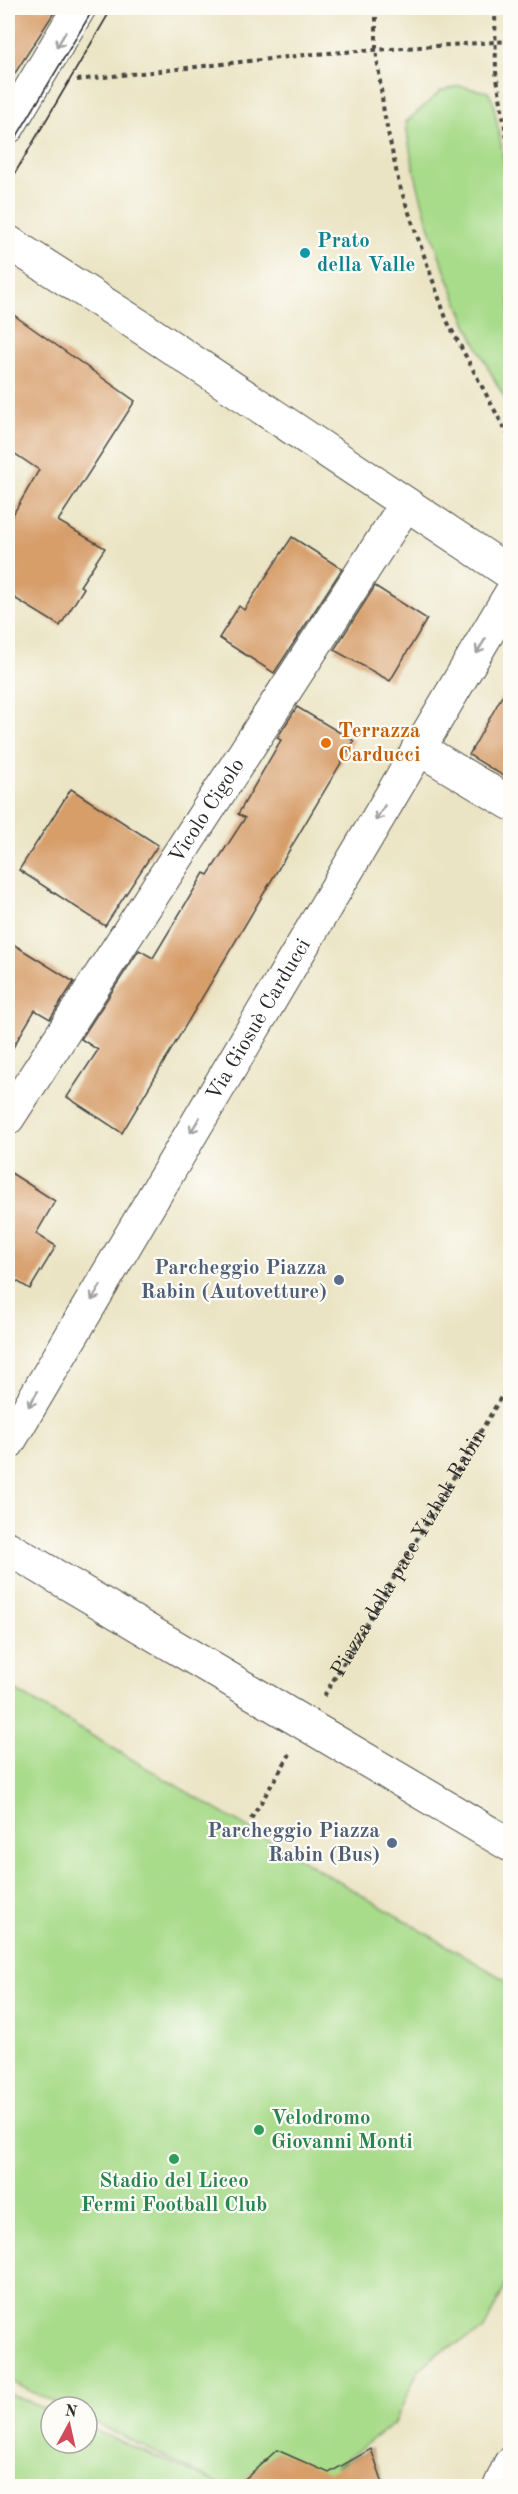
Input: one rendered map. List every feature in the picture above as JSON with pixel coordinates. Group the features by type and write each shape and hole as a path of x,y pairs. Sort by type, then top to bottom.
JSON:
{"street":[{"path":"8,127 79,8"},
{"path":"8,242 510,573"},
{"name":"Vicolo Cigolo","path":"8,1118 406,504"},
{"name":"Via Giosuè Carducci","path":"8,1443 510,596"},
{"path":"418,748 510,803"},
{"path":"8,1548 510,1845"},
{"path":"500,2487 510,2464"}],"path":[{"path":"376,8 376,49 384,113 399,184 443,311 510,439"},
{"path":"495,8 496,72 510,158"},
{"path":"42,73 70,81 376,49 510,41"},
{"name":"Piazza della pace Ytzhak Rabin","path":"251,1820 510,1382"}],"green space":[{"path":"439,8 486,8 481,15 465,15"},
{"path":"459,86 488,92 493,101 510,193 510,407 476,343 444,269 420,194 411,157 406,122 441,91"},
{"name":"Velodromo Giovanni Monti","path":"8,1686 510,1983 510,2277 483,2331 438,2353 418,2371 395,2422 336,2467 371,2449 384,2486 8,2486 8,2393 39,2407 39,2455 99,2455 99,2432 221,2485 99,2425 99,2395 39,2395 8,2380"}],"building":[{"path":"8,8 57,8 8,84"},
{"path":"8,311 135,401 58,521 105,548 80,586 84,588 60,626 8,594 8,523 39,470 8,449"},
{"path":"292,537 342,569 274,673 219,638 239,606 244,610"},
{"path":"375,586 427,619 390,681 334,650"},
{"path":"510,682 510,780 469,755"},
{"path":"297,707 354,741 122,1133 67,1097 98,1050 81,1039 139,950 153,958 204,873 208,875 245,818 238,814 281,740 277,738"},
{"path":"71,789 158,845 105,926 19,870"},
{"path":"8,941 74,982 50,1019 35,1010 8,1056"},
{"path":"8,1171 55,1201 36,1234 56,1246 30,1289 10,1277 8,1281"},
{"path":"371,2449 384,2487 236,2487 277,2450 329,2473"}],"tram line":[{"path":"8,151 94,8"},
{"path":"8,185 112,8"}],"place":[{"name":"Prato della Valle","path":"305,253"},
{"name":"Terrazza Carducci","path":"326,743"},
{"name":"Parcheggio Piazza Rabin (Autovetture)","path":"339,1280"},
{"name":"Parcheggio Piazza Rabin (Bus)","path":"392,1843"},
{"name":"Velodromo Giovanni Monti","path":"259,2130"},
{"name":"Stadio del Liceo Fermi Football Club","path":"174,2159"}]}
